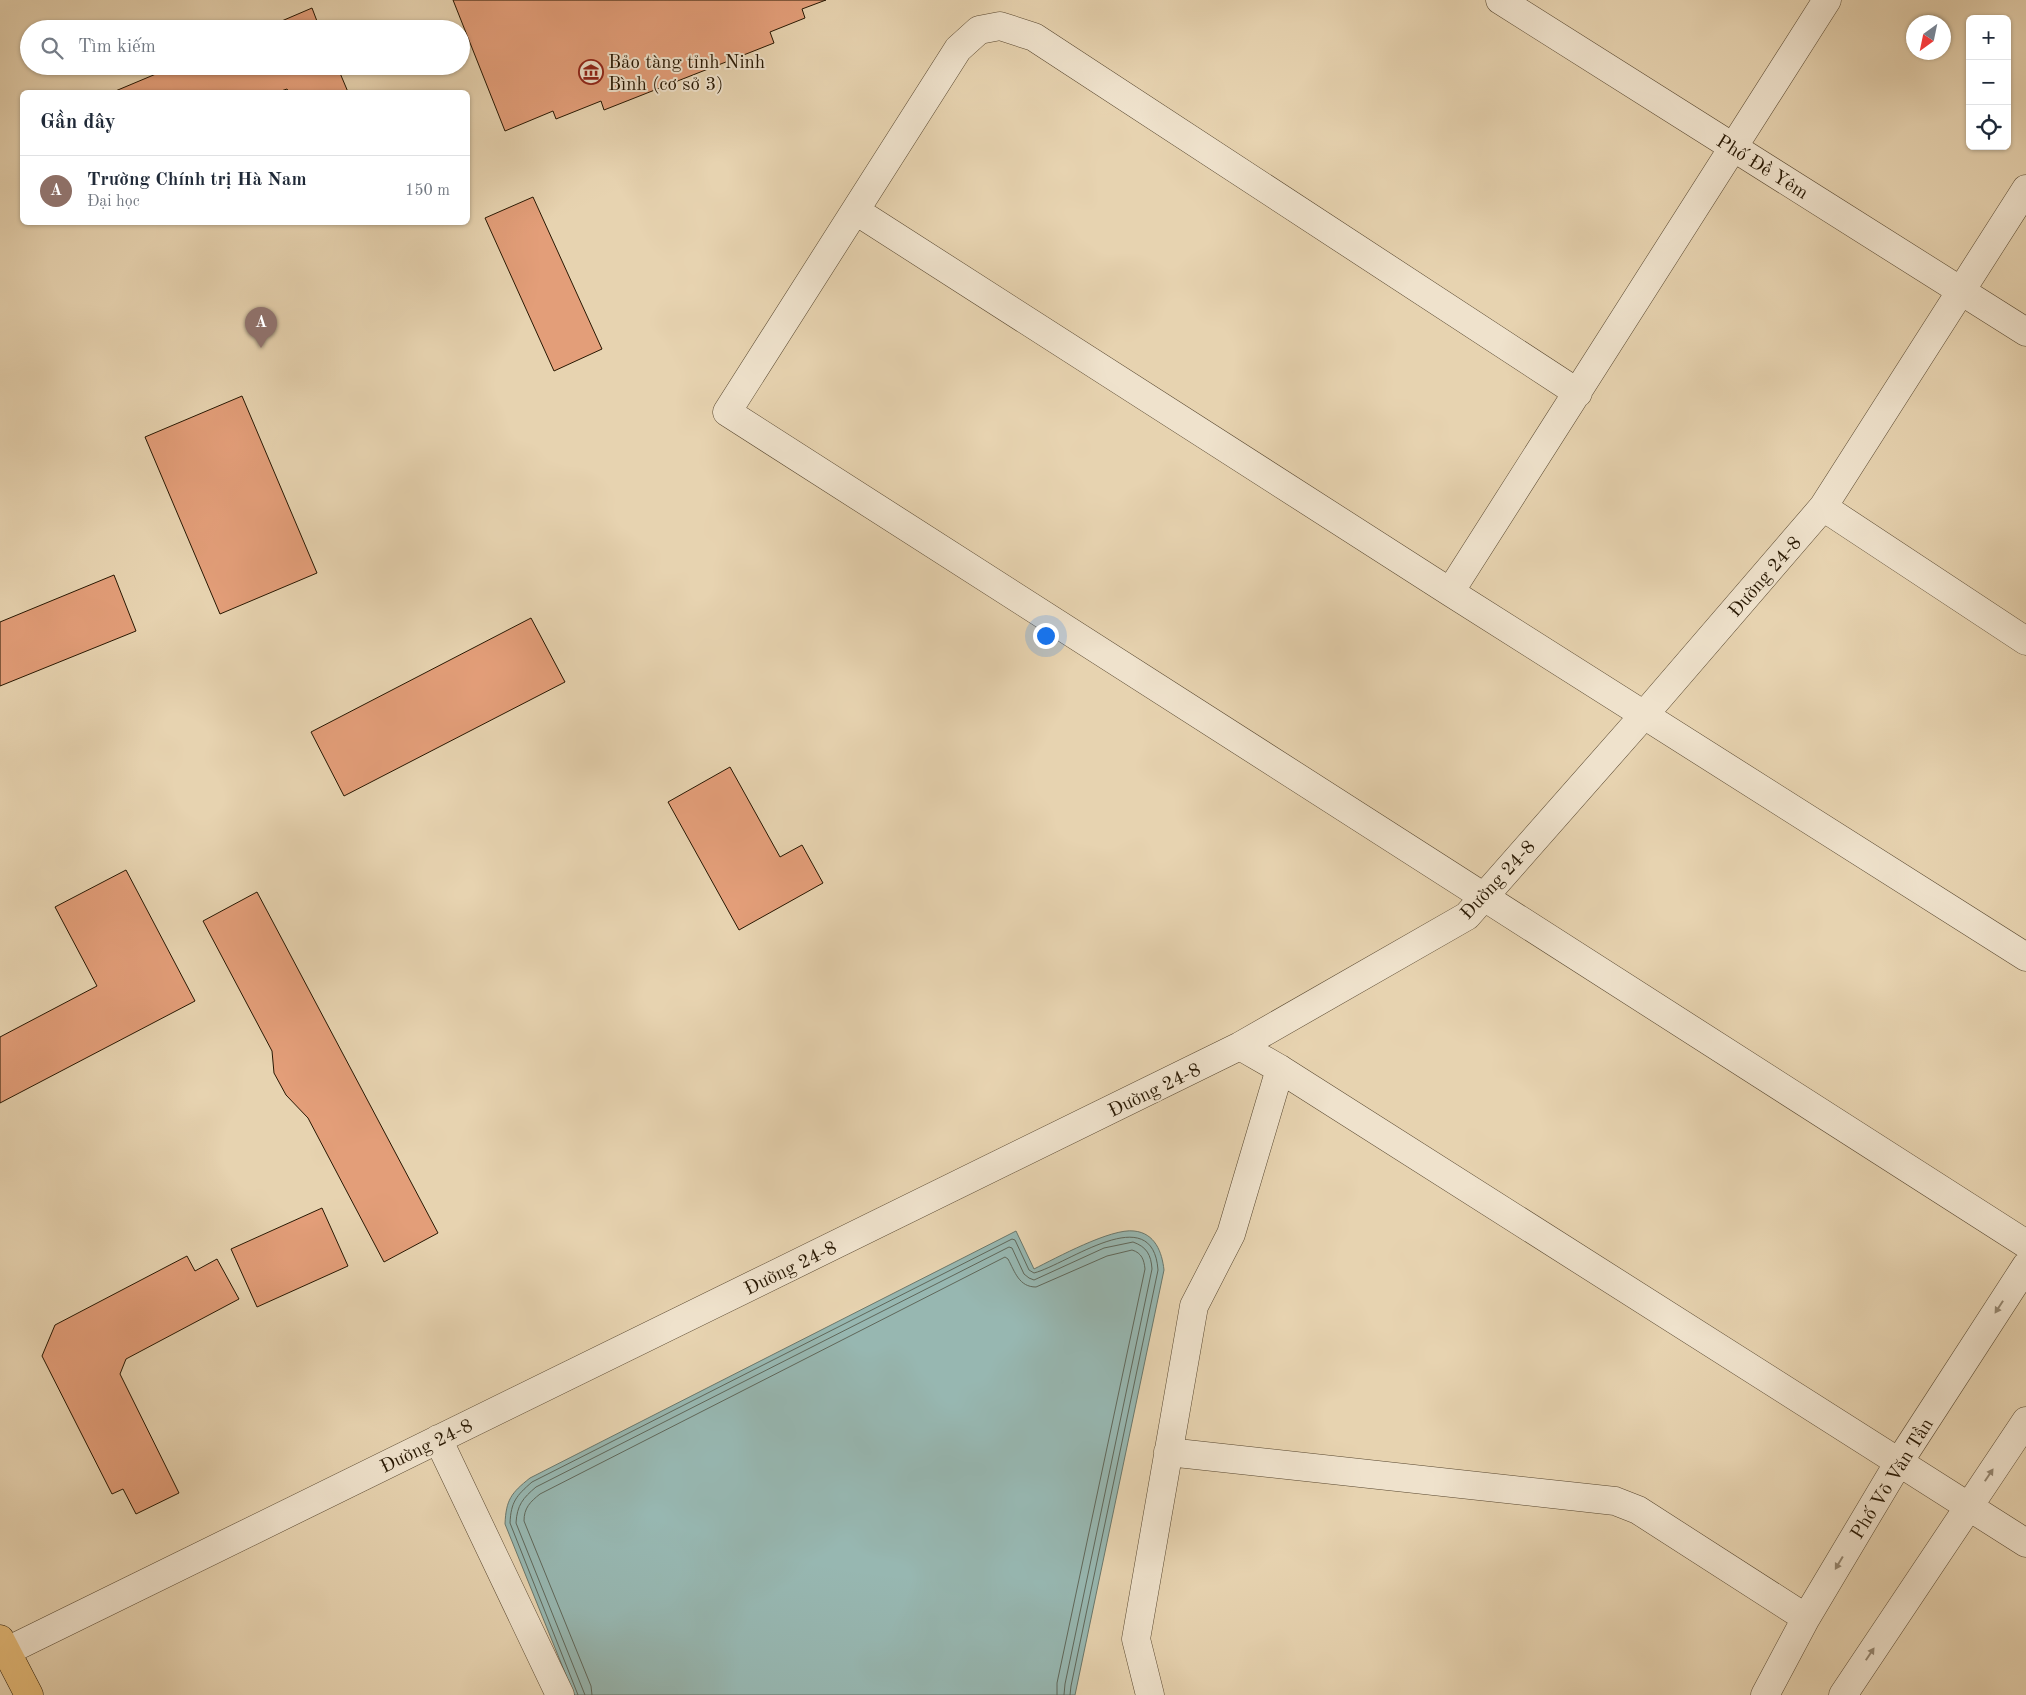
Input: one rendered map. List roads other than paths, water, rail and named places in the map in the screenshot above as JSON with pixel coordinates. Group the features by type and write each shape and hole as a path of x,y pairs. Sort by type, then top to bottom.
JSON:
{"main road":[{"path":"3,1645 29,1695"}],"street":[{"name":"Phố Đề Yêm","path":"1500,0 2026,332"},
{"path":"1450,592 1735,148 1827,0"},
{"path":"1578,393 1034,37 1000,26 979,30 958,49 727,412 2026,1244"},
{"name":"Đường 24-8","path":"3,1645 438,1440 1240,1046 1467,916 1644,715 1823,507 2026,189"},
{"path":"856,211 1450,592 2026,957"},
{"path":"1823,507 2026,641"},
{"path":"1240,1046 1280,1069 2026,1543"},
{"path":"1150,1695 1136,1639 1194,1306 1230,1234 1280,1069"},
{"name":"Phố Võ Văn Tần","path":"1765,1695 1806,1618 1899,1462 2026,1266"},
{"path":"1843,1695 2026,1421"},
{"path":"438,1440 560,1695"},
{"path":"1168,1452 1615,1501 1638,1510 1806,1618"}],"water":[{"path":"1016,1231 1034,1269 1098,1239 1124,1231 1134,1231 1147,1235 1156,1244 1164,1270 1075,1695 574,1695 505,1524 508,1503 518,1488 530,1478"}],"place":[{"name":"Bảo tàng tỉnh Ninh Bình (cơ sở 3)","path":"591,72"},
{"name":"Trường Chính trị Hà Nam","path":"261,348"}]}
